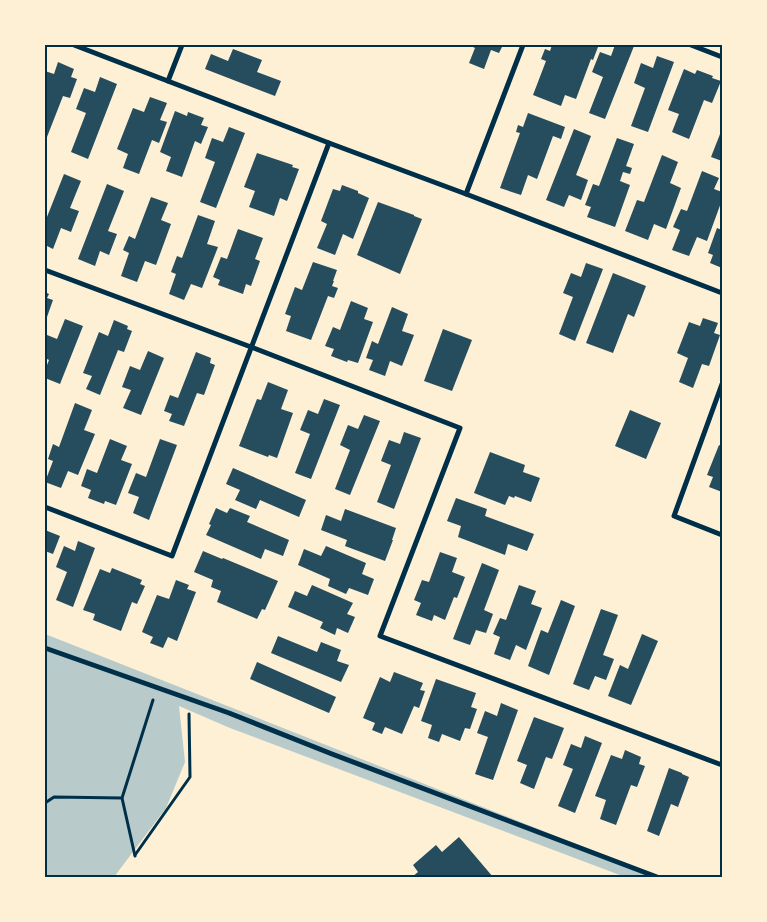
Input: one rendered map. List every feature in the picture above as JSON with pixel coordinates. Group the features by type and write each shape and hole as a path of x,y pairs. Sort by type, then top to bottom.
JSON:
{"street":[{"path":"74,45 722,293"},
{"path":"168,81 182,45"},
{"path":"466,194 523,45"},
{"path":"691,45 722,57"},
{"path":"45,507 172,556 329,143"},
{"path":"45,270 460,428 380,636 722,765"},
{"path":"722,384 674,516 722,535"},
{"path":"45,648 229,713 657,877"}],"path":[{"path":"157,687 122,798 135,856 190,777 189,699"},
{"path":"45,803 54,797 122,798"}],"shaded area":[{"path":"45,634 660,877 625,877 230,728 179,706 185,762 166,808 114,877 45,877"}],"building":[{"path":"469,45 503,45 499,53 491,50 484,69 469,63 475,48"},
{"path":"552,45 596,45 598,47 593,60 591,59 576,99 565,95 561,106 533,95 546,61 541,59 545,49 550,51"},
{"path":"615,45 634,46 605,119 589,113 603,77 592,72 600,52 611,56"},
{"path":"233,49 262,60 257,72 281,81 275,96 205,69 211,54 228,61"},
{"path":"657,56 674,62 648,132 631,126 645,88 634,83 641,63 653,68"},
{"path":"58,62 74,69 71,77 77,79 70,98 63,96 47,137 45,136 45,71 54,74"},
{"path":"684,69 695,74 697,70 721,81 712,103 704,100 689,139 672,132 679,114 668,110"},
{"path":"100,77 117,84 88,159 71,152 86,113 76,109 84,88 95,92"},
{"path":"150,97 167,103 160,120 167,122 159,143 152,140 139,174 123,168 128,154 117,149 133,108 144,112"},
{"path":"175,111 187,116 188,112 204,118 201,125 208,127 201,144 195,141 182,177 166,171 171,157 160,152"},
{"path":"528,113 565,127 561,139 553,136 537,179 528,175 521,195 500,188 520,133 516,132 518,125 523,127"},
{"path":"229,127 245,133 216,208 200,202 215,162 205,158 212,138 223,142"},
{"path":"574,129 591,136 576,175 588,180 581,200 569,195 564,207 546,200"},
{"path":"722,129 722,161 711,157"},
{"path":"617,138 634,144 626,166 632,168 630,174 623,172 620,181 630,185 615,227 587,217 591,207 585,205 593,184 599,186"},
{"path":"257,153 293,165 292,167 299,169 287,201 280,198 274,216 249,207 255,191 244,187"},
{"path":"662,155 678,162 670,183 681,188 666,229 654,224 648,240 625,231 637,200 644,202"},
{"path":"702,171 719,178 714,189 722,192 722,200 707,241 697,237 689,256 672,250 680,230 673,227 681,209 687,211"},
{"path":"64,174 81,181 70,208 79,211 71,232 61,228 53,249 45,245 45,222"},
{"path":"107,184 124,191 108,231 117,234 109,255 100,251 95,266 78,259"},
{"path":"342,185 358,191 358,193 369,198 353,239 343,234 335,255 317,248 327,224 321,221 333,189 340,191"},
{"path":"151,197 168,203 161,220 171,224 156,265 145,261 137,282 121,276 129,253 123,250 129,236 135,239"},
{"path":"378,202 422,219 400,274 357,255"},
{"path":"198,215 215,221 207,244 218,247 202,288 191,284 184,300 169,294 176,274 171,272 177,256 182,258"},
{"path":"717,228 722,230 722,268 710,263 713,255 708,253"},
{"path":"238,229 263,238 255,259 260,261 251,286 246,284 243,294 218,285 220,280 213,277 221,257 227,259"},
{"path":"313,262 337,270 332,286 338,288 334,298 328,296 311,340 286,331 291,316 285,314 295,287 302,290"},
{"path":"586,263 603,269 575,341 559,334 573,297 563,293 571,273 581,277"},
{"path":"613,273 646,286 634,317 628,314 613,353 586,343"},
{"path":"45,292 49,294 47,298 53,300 47,317 45,316"},
{"path":"351,301 368,308 364,319 373,322 358,363 348,360 347,362 331,356 334,349 325,346 333,327 340,330"},
{"path":"392,307 408,314 402,331 414,335 402,366 390,361 385,376 369,370 373,360 366,358 372,341 378,344"},
{"path":"703,318 718,323 714,333 720,335 709,366 702,364 693,388 679,382 688,358 677,353 689,322 700,326"},
{"path":"65,319 83,326 60,384 45,378 45,370 49,360 45,358 45,340 47,335 57,339"},
{"path":"114,320 128,326 127,329 132,331 124,352 118,350 100,395 86,389 92,376 83,373 99,332 108,336"},
{"path":"443,329 472,340 452,391 424,381"},
{"path":"148,351 164,358 141,415 123,408 131,390 122,387 130,366 140,370"},
{"path":"196,352 211,358 210,363 215,365 204,395 197,393 184,426 169,421 172,414 164,411 170,395 178,398"},
{"path":"268,382 288,390 281,409 293,413 277,458 269,455 268,457 239,446 257,399 261,400"},
{"path":"324,399 340,405 311,479 295,473 310,434 300,430 308,410 318,414"},
{"path":"75,403 92,410 84,430 95,434 78,475 68,471 61,488 45,482 53,461 48,459 53,444 59,447"},
{"path":"630,410 661,423 646,459 615,446"},
{"path":"364,415 380,421 350,495 335,489 350,450 340,445 348,425 358,429"},
{"path":"404,432 421,438 394,509 377,502 391,465 381,461 389,440 400,444"},
{"path":"110,439 127,446 121,460 132,464 116,505 105,501 104,504 88,498 91,490 81,486 87,469 97,473"},
{"path":"160,439 177,445 149,520 133,513 139,497 128,493 136,473 146,477"},
{"path":"719,445 722,446 722,492 709,487 713,477 707,475"},
{"path":"490,452 525,465 523,472 540,478 531,502 515,496 514,498 509,496 505,505 474,493"},
{"path":"233,468 306,500 299,517 260,500 256,509 235,500 240,490 226,484"},
{"path":"456,498 487,509 485,516 534,534 527,551 508,544 505,555 458,537 461,526 447,521"},
{"path":"216,508 227,513 230,508 250,516 247,522 289,540 283,556 265,549 261,559 206,535"},
{"path":"345,509 396,528 385,561 345,546 347,540 321,530 326,515 341,521"},
{"path":"45,530 60,536 53,554 45,551"},
{"path":"78,541 95,548 73,607 56,600 67,572 56,567 64,546 75,551"},
{"path":"326,546 366,563 362,574 374,579 368,595 349,588 346,594 328,586 330,579 298,565 304,549 321,556"},
{"path":"203,551 278,581 265,610 262,609 257,619 217,602 221,591 211,587 213,580 194,572"},
{"path":"440,552 457,558 452,572 465,577 457,598 454,597 445,620 434,615 432,621 416,615 421,603 414,600 422,580 429,582"},
{"path":"482,563 499,570 484,610 493,614 486,633 476,630 470,645 453,639"},
{"path":"112,568 142,580 140,584 145,586 137,604 132,602 121,631 93,620 95,614 83,610 100,569 110,573"},
{"path":"176,580 189,585 187,589 196,592 177,641 168,637 163,648 150,643 153,637 142,632 157,595 169,599"},
{"path":"312,585 353,603 347,614 355,617 348,633 337,628 335,635 320,628 323,622 288,607 295,591 307,596"},
{"path":"519,585 536,591 531,604 542,608 526,650 516,645 510,660 494,654 500,637 493,634 500,618 506,620"},
{"path":"561,600 575,606 549,675 528,666 541,630 548,633"},
{"path":"601,609 618,615 603,655 614,659 606,680 595,676 589,690 573,684"},
{"path":"642,634 658,641 631,705 608,696 620,665 628,669"},
{"path":"278,636 317,652 321,642 341,650 337,661 349,665 341,682 271,653"},
{"path":"257,662 336,697 329,713 250,679"},
{"path":"394,672 423,683 420,690 425,691 419,708 414,706 402,734 385,727 382,734 372,730 375,723 363,718 380,677 390,682"},
{"path":"436,679 476,693 471,707 477,709 470,729 465,728 460,741 442,734 439,742 428,738 432,725 421,721"},
{"path":"501,703 518,710 493,780 475,774 488,737 477,733 485,711 497,716"},
{"path":"534,717 564,728 552,759 546,757 534,789 520,783 527,765 517,761"},
{"path":"585,736 602,743 575,813 558,806 573,769 563,765 571,744 581,748"},
{"path":"625,750 641,757 639,764 645,766 637,787 631,785 616,825 600,819 606,800 595,796 611,755 622,759"},
{"path":"669,768 689,777 678,807 671,804 659,836 647,831"},
{"path":"459,837 493,877 412,877 418,872 413,865 436,845 442,852"}]}
